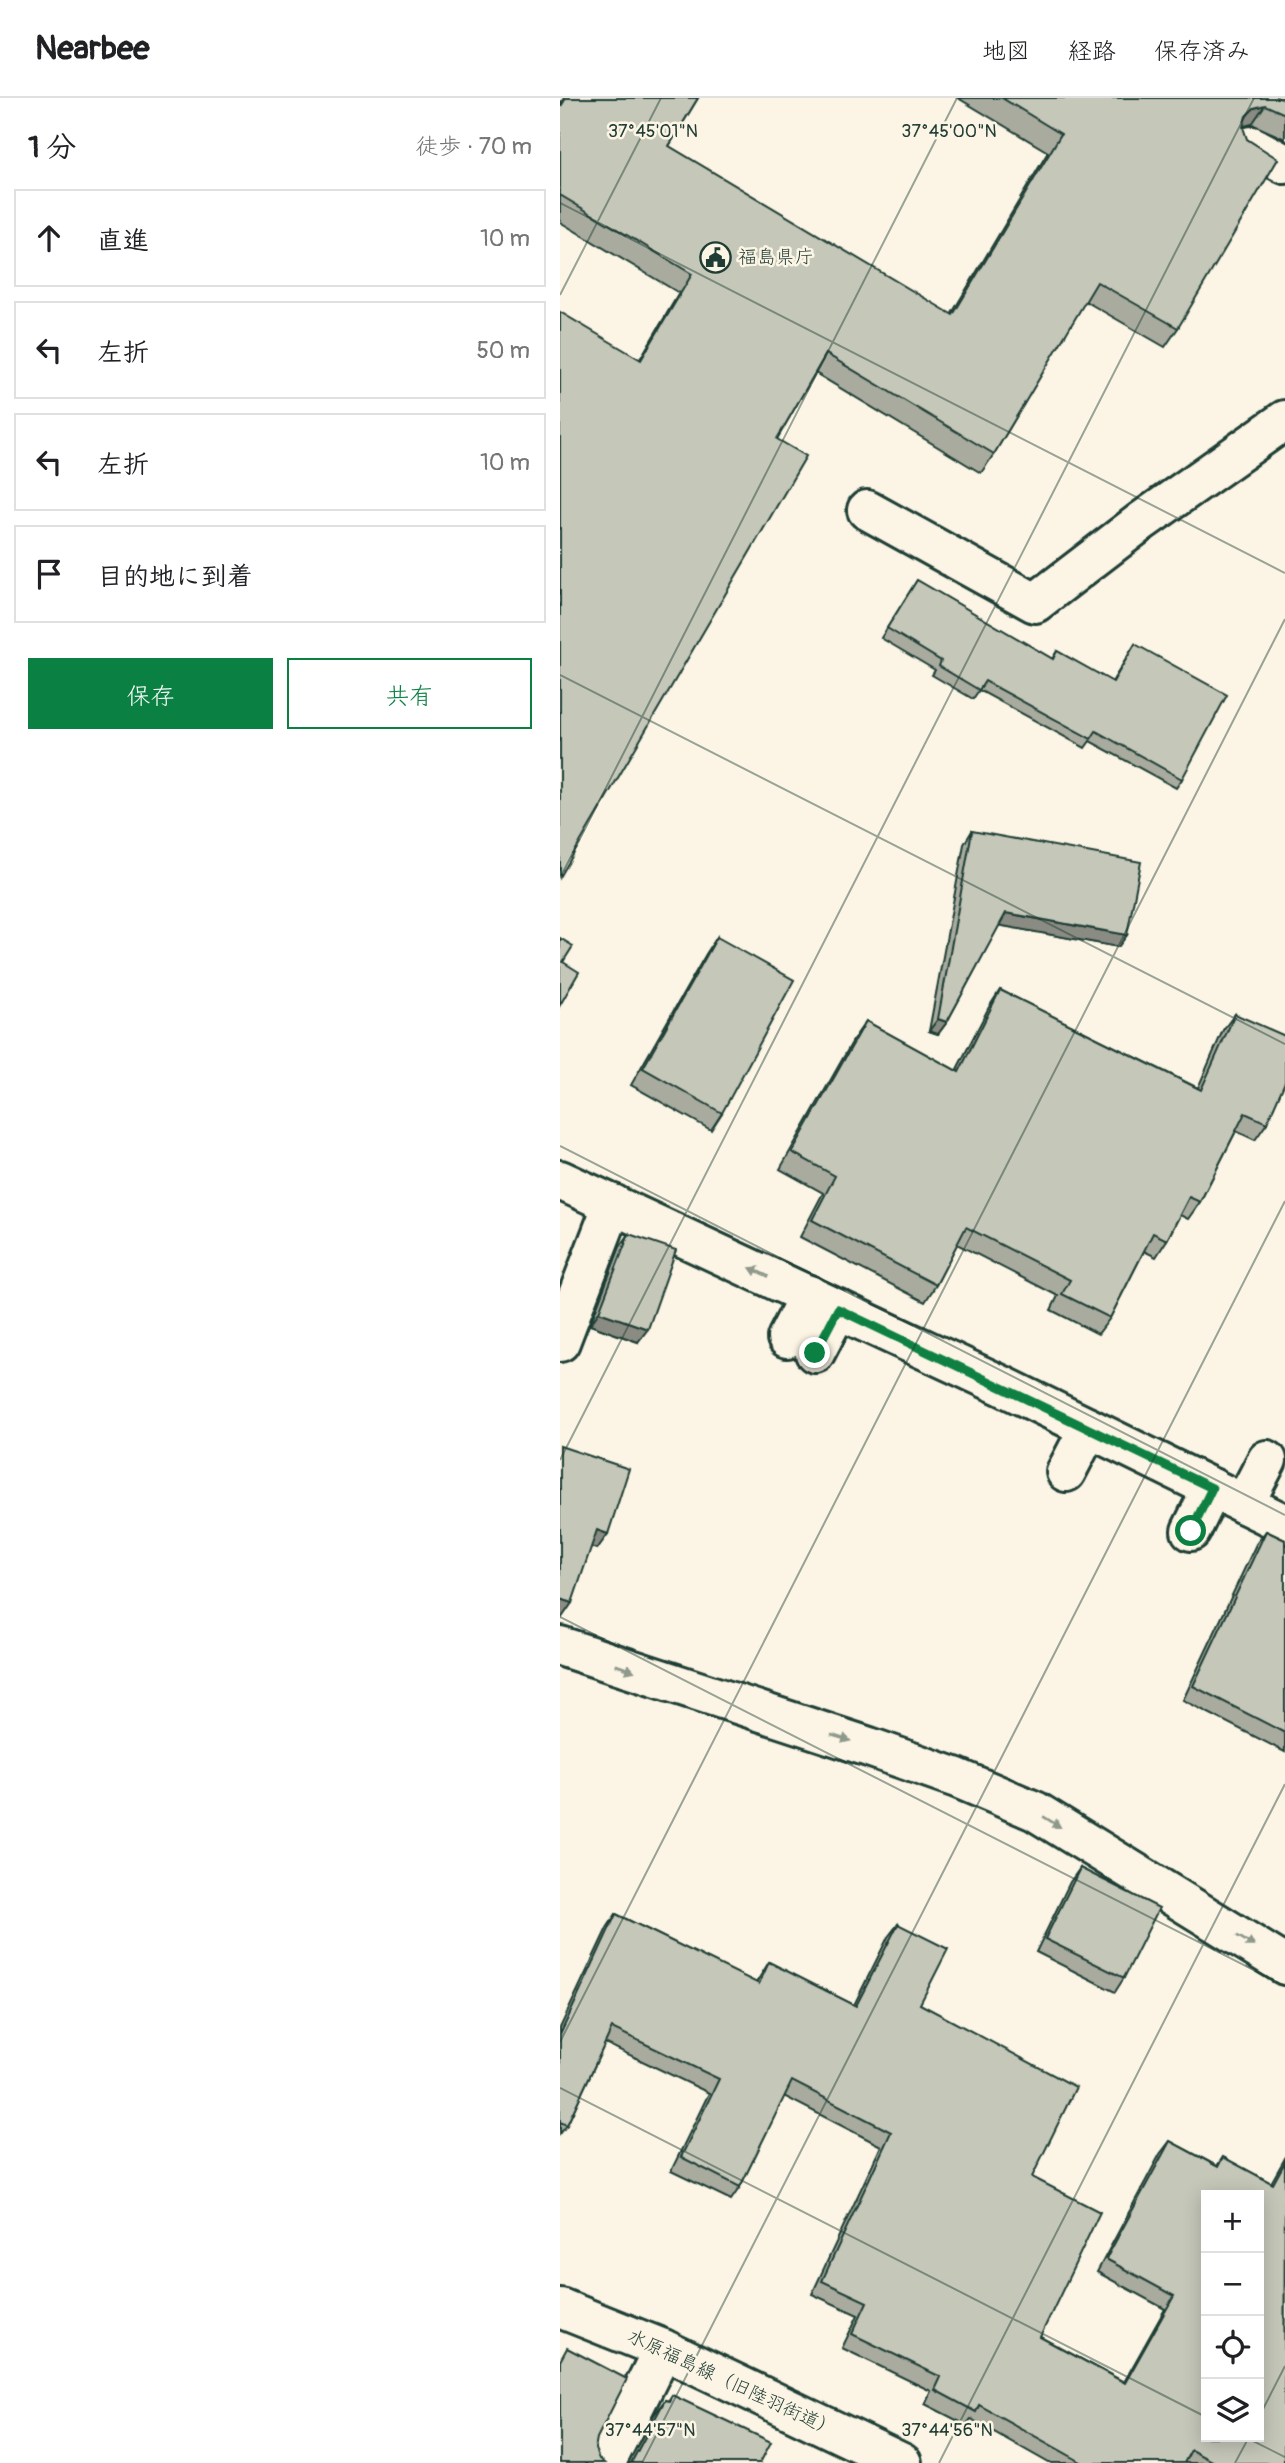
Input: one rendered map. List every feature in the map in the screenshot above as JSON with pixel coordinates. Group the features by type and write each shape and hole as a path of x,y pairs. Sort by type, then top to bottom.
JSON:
{"street":[{"path":"1252,146 1285,164"},
{"path":"867,510 1035,603 1142,521 1285,420"},
{"path":"560,1180 1089,1428 1285,1524"},
{"path":"560,1342 613,1204"},
{"path":"801,1345 823,1302"},
{"path":"1066,1472 1089,1428"},
{"path":"1191,1531 1267,1460"},
{"path":"560,1646 869,1747 957,1778 1035,1811 1285,1965"},
{"name":"水原福島線（旧陸羽街道）","path":"560,2308 663,2349 902,2463"},
{"path":"606,2463 663,2349"}],"building":[{"path":"566,98 698,98 669,146 953,315 1061,134 1002,98 1285,98 1285,114 1265,105 1254,108 1246,116 1243,127 1247,139 1278,159 1178,328 1097,282 994,454 826,354 777,439 806,456 560,877 560,312 641,360 692,274 560,195 560,108"},
{"path":"917,580 1053,659 1057,651 1113,682 1135,644 1227,695 1182,779 1096,731 1091,739 985,681 979,690 939,666 941,661 887,628"},
{"path":"972,831 1141,862 1127,935 1006,913 947,1022 938,1019"},
{"path":"717,937 794,980 722,1113 643,1068"},
{"path":"560,938 573,946 563,962 579,972 560,1005"},
{"path":"1000,990 1201,1090 1235,1014 1285,1036 1285,1082 1267,1123 1245,1113 1200,1202 1189,1197 1167,1240 1153,1233 1110,1318 1062,1294 1070,1280 966,1227 936,1285 812,1220 835,1176 792,1152 866,1021 959,1072"},
{"path":"629,1234 676,1250 648,1329 599,1312"},
{"path":"560,1446 629,1469 608,1534 597,1530 572,1603 560,1599"},
{"path":"1266,1531 1285,1540 1285,1733 1193,1686"},
{"path":"1080,1868 1159,1908 1124,1978 1045,1939"},
{"path":"616,1914 759,1984 769,1962 856,2006 898,1924 948,1949 920,2004 1076,2087 1032,2177 1100,2212 1040,2337 1125,2383 1174,2296 1106,2259 1170,2141 1218,2167 1223,2157 1273,2184 1285,2162 1284,2463 1215,2463 1191,2450 1184,2463 1083,2463 979,2405 976,2412 935,2390 941,2377 852,2334 867,2302 822,2281 891,2132 792,2081 740,2187 681,2157 719,2079 612,2028 567,2125 560,2122 560,2035"},
{"path":"567,2348 627,2379 597,2438 595,2449 604,2463 560,2463 560,2361"},
{"path":"672,2395 771,2442 760,2463 631,2463 665,2400 669,2401"}],"place":[{"name":"福島県庁","path":"715,257"}],"route":[{"path":"815,1353 838,1309 1003,1386 1212,1488 1191,1531"}]}
